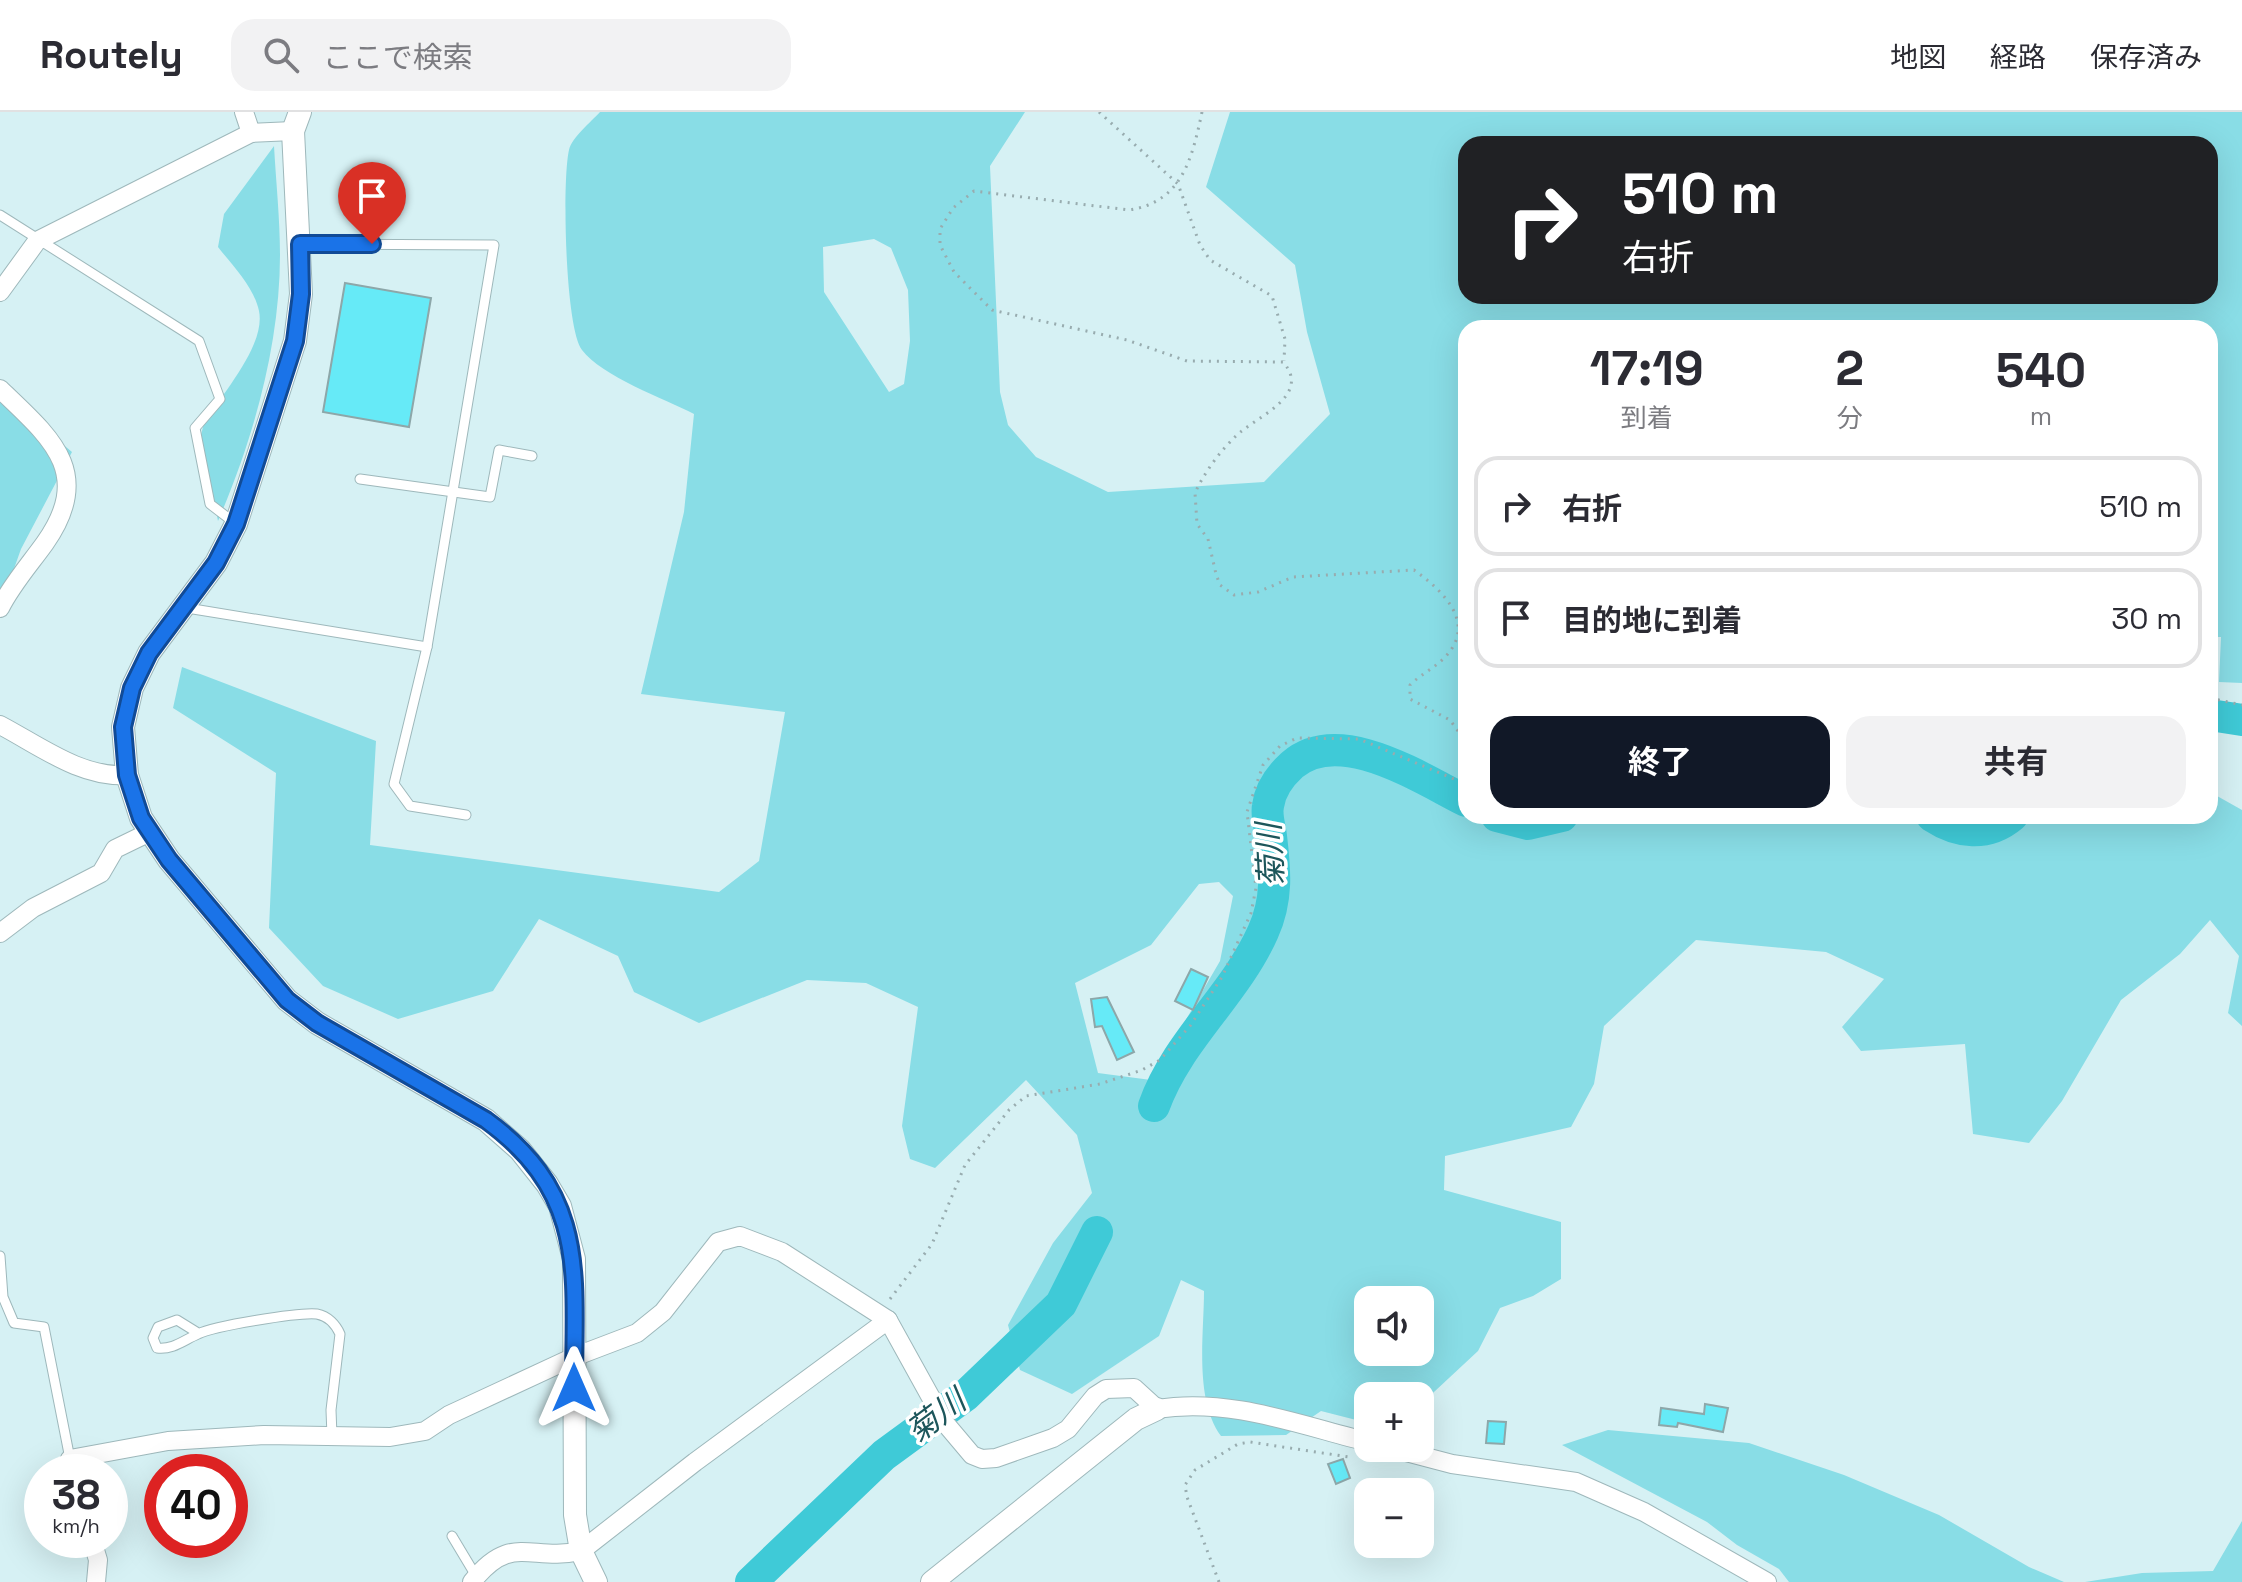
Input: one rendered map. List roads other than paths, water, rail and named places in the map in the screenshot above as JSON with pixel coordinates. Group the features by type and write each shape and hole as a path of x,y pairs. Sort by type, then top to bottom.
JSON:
{"street":[{"path":"244,112 251,133"},
{"path":"0,292 37,241 251,133 297,122 301,294 295,341 236,524 216,563 149,653 132,688 123,727 127,775 150,832 287,1000 317,1023 504,1133 535,1166 560,1206 574,1259 573,1480 581,1551 596,1582"},
{"path":"0,389 54,443 69,487 64,511 0,608"},
{"path":"0,725 86,771 106,776 127,775"},
{"path":"0,933 33,908 101,873 115,849 150,832"},
{"path":"116,1454 168,1441 264,1435 390,1437 425,1431 449,1415 574,1357 637,1333 663,1312 718,1242 732,1236 747,1237 782,1252 884,1317 945,1423 972,1455 982,1459 996,1458 1053,1438 1068,1429 1095,1396 1106,1389 1134,1388 1157,1409"},
{"path":"474,1579 494,1557 508,1552 559,1556 581,1551 884,1317"},
{"path":"932,1582 1136,1419 1157,1409 1194,1403 1228,1407 1354,1438"},
{"path":"1434,1459 1576,1482 1644,1512 1767,1582"},
{"path":"96,1582 97,1558"}],"lane":[{"path":"0,215 199,341 220,399 195,428 210,504 236,524"},
{"path":"300,244 494,245 427,647 394,784 410,806 466,815"},
{"path":"360,479 490,497 499,450 532,456"},
{"path":"183,607 427,647"},
{"path":"0,1256 3,1297 14,1323 44,1327 70,1454"},
{"path":"198,1333 184,1321 177,1320 158,1327 153,1338 157,1348 165,1349 198,1333 292,1316 317,1314 328,1319 340,1334 331,1410 332,1436"},
{"path":"452,1536 474,1579"}],"waterway":[{"name":"菊川","path":"2218,716 2242,720"},
{"name":"菊川","path":"1154,1106 1177,1060 1237,977 1268,920 1274,884 1268,806 1273,789 1288,769 1311,754 1333,750 1356,752 1403,769 1458,797"},
{"name":"菊川","path":"1947,824 1972,830 2000,824"},
{"name":"菊川","path":"751,1582 884,1455 966,1395 1061,1304 1097,1232"}]}
